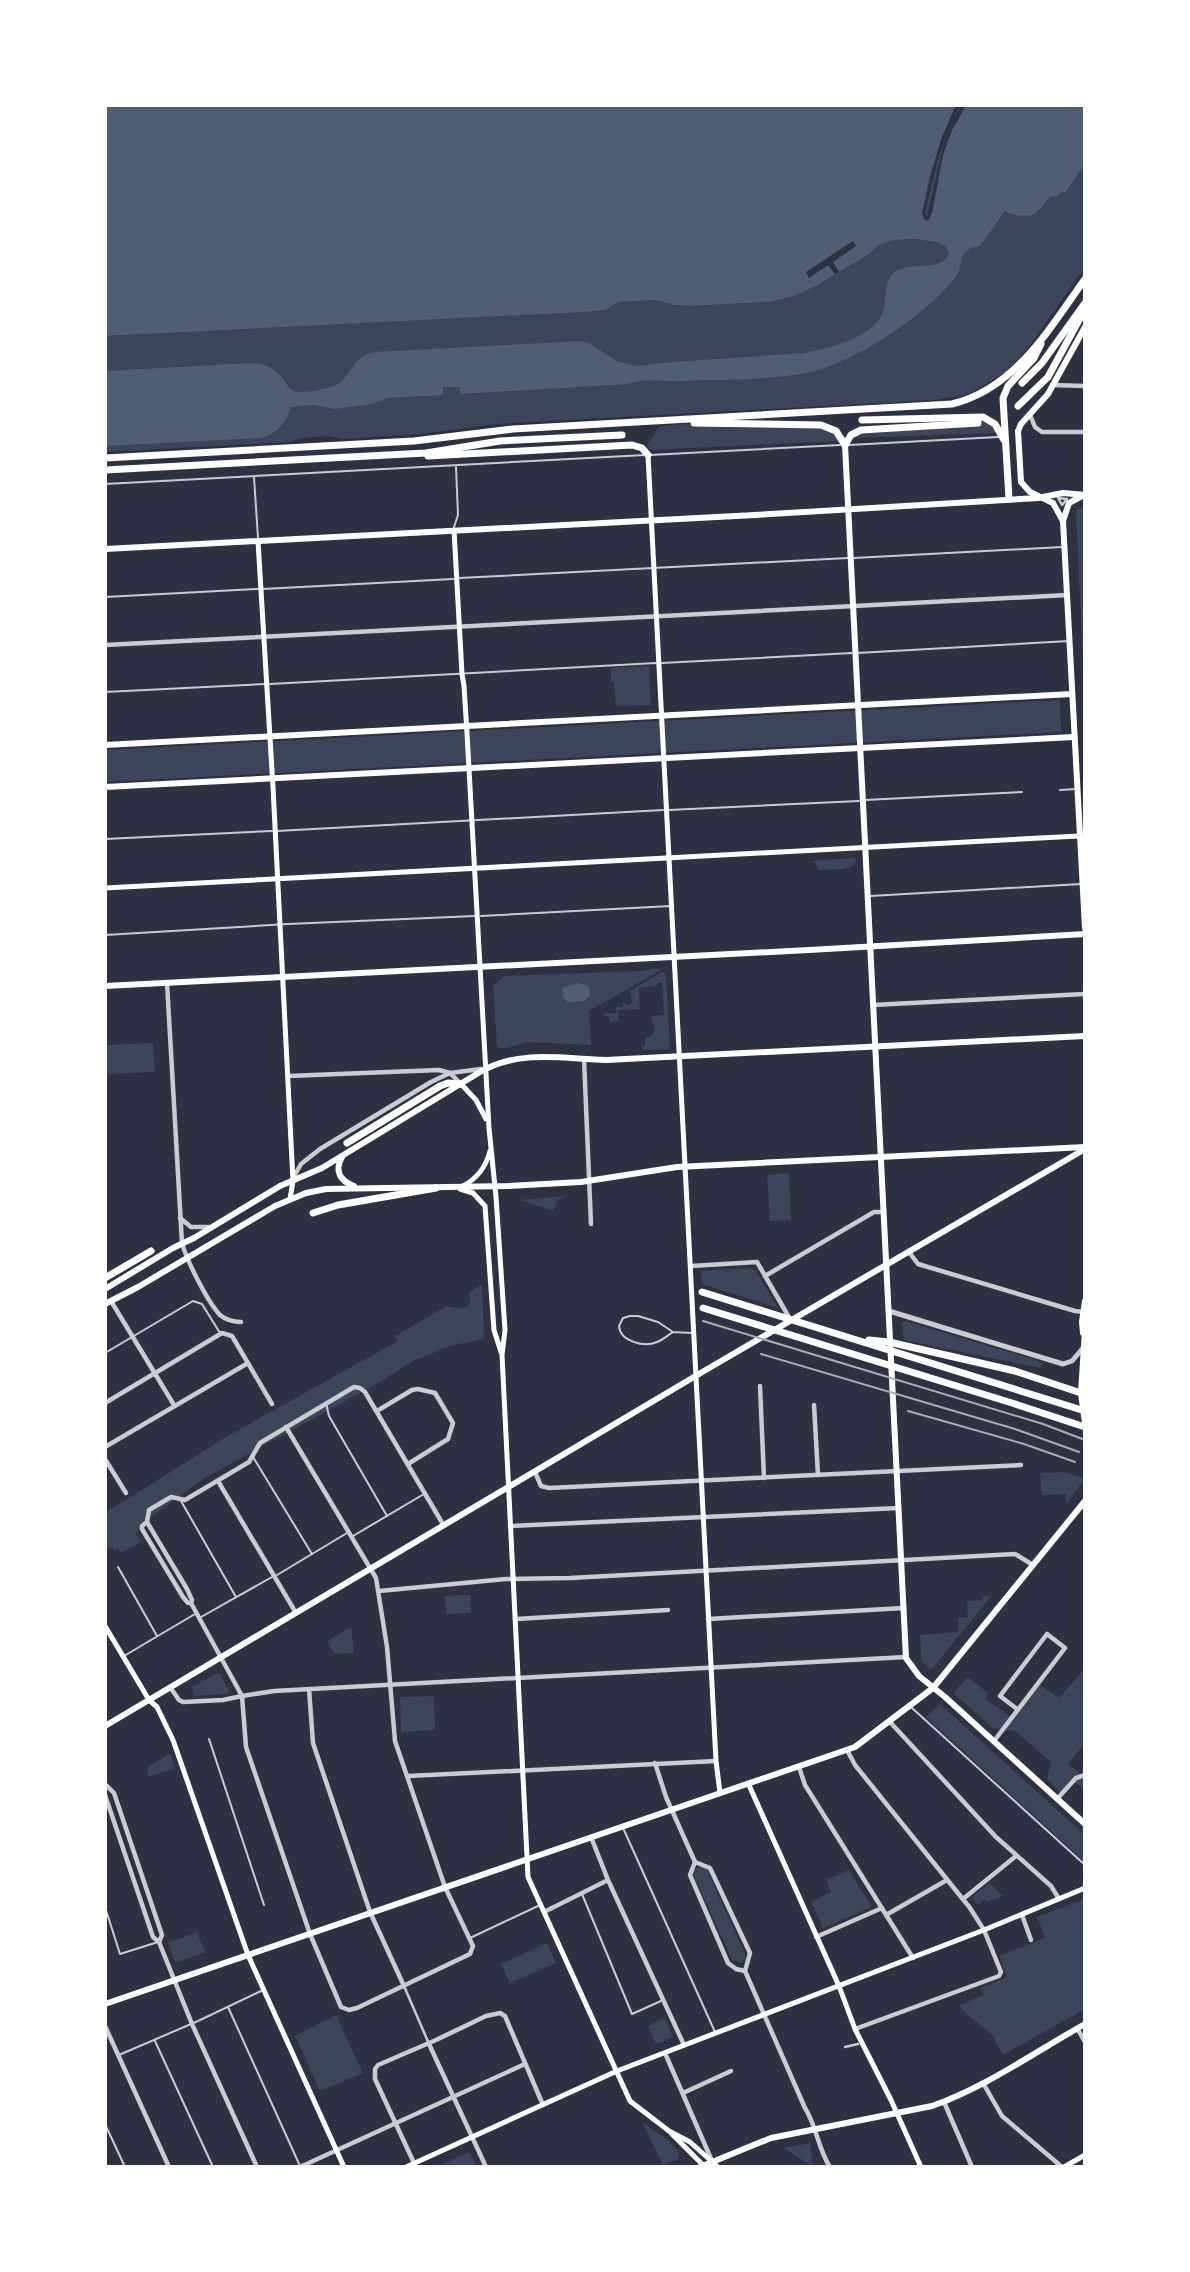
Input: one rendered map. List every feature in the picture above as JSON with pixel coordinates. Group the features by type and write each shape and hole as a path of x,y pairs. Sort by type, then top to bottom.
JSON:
{"highway":[{"path":"105,458 414,441 499,430 934,406 960,402 983,393 1009,375 1027,357 1085,279"},
{"path":"1022,383 1042,363 1085,303"},
{"path":"1018,406 1048,377 1085,309"},
{"path":"1009,499 1002,408 1004,393 1034,358 1047,331"},
{"path":"862,420 978,416 993,423 1004,441"},
{"path":"662,421 821,425 836,431 845,445 851,435 861,430 978,423"},
{"path":"105,470 400,455 500,441 622,435"},
{"path":"400,455 439,457 634,445 644,449 648,455"},
{"path":"347,1143 440,1086 449,1083 461,1084"},
{"path":"313,1213 338,1205 436,1188"},
{"path":"105,1278 151,1251"},
{"path":"702,1292 1085,1411"},
{"path":"703,1308 1085,1425"},
{"path":"850,1337 889,1342 1003,1368 1032,1376 1082,1397"}],"main road":[{"path":"1063,521 1053,503 1048,499 1038,498 1023,486 1019,473 1018,428 1054,385 1085,327"},
{"path":"845,445 906,1657 919,1676 1085,1824"},
{"path":"648,455 708,1619 720,1793"},
{"path":"105,548 848,509 1038,498 1063,494 1084,495"},
{"path":"1084,495 1069,502 1063,521 1085,928"},
{"path":"454,530 485,1069 505,1330 502,1355 528,1877 632,2103 669,2131 703,2167 715,2164 765,2139 944,2102 1085,2024"},
{"path":"258,541 288,1076 293,1181 290,1199"},
{"path":"105,745 1072,694"},
{"path":"105,787 1074,737"},
{"path":"105,888 1079,836"},
{"path":"105,986 1085,934"},
{"path":"105,1289 260,1198 343,1156 499,1063 553,1056 606,1060 1085,1036"},
{"path":"461,1084 478,1103 489,1128"},
{"path":"456,1188 469,1183 478,1175 485,1166 491,1147"},
{"path":"108,1303 290,1199 317,1190 359,1187 495,1187 590,1180 685,1167 1085,1148"},
{"path":"105,1726 1085,1148"},
{"path":"343,1156 338,1165 339,1175 344,1181 359,1187"},
{"path":"456,1188 473,1193 485,1206 494,1330 502,1355"},
{"path":"1085,1306 1082,1322 1082,1397 1085,1425"},
{"path":"105,2004 847,1750 875,1734 933,1688 1085,1501"},
{"path":"105,1626 149,1700 164,1719 178,1750 248,1955 344,2167"},
{"path":"748,1783 839,1986 855,2029 921,2167"},
{"path":"406,2167 617,2071 984,1930 1085,1888"},
{"path":"669,2131 687,2140 715,2164"},
{"path":"1063,2167 1085,2155"}],"street":[{"path":"1054,385 1085,386"},
{"path":"1030,415 1035,427 1042,432 1085,432"},
{"path":"105,645 1067,595"},
{"path":"167,983 182,1243 187,1258 220,1315 234,1322 241,1322"},
{"path":"873,1005 1085,994"},
{"path":"584,1059 591,1224"},
{"path":"288,1076 430,1070 450,1073 485,1069"},
{"path":"450,1073 461,1084"},
{"path":"293,1181 301,1164 325,1146 450,1073"},
{"path":"765,1276 874,1212 884,1212"},
{"path":"180,1217 191,1227 213,1227"},
{"path":"909,1252 918,1264 1074,1311 1085,1306"},
{"path":"691,1266 757,1262 791,1321"},
{"path":"108,1303 132,1336 174,1406"},
{"path":"889,1311 1063,1364 1072,1361 1083,1348"},
{"path":"105,1403 220,1333 231,1335 272,1404"},
{"path":"105,1447 248,1363"},
{"path":"760,1386 764,1478"},
{"path":"286,1427 376,1578 395,1741 445,1887 473,1946 470,1954 349,2010 341,2007 310,1934 246,1748 242,1696 191,1603 187,1589 147,1522 148,1514 152,1508 171,1497 186,1499 246,1464 253,1457 258,1444 326,1402 357,1387 365,1392 377,1411 444,1526"},
{"path":"377,1411 418,1389 435,1393 446,1409 453,1423 448,1439 408,1464"},
{"path":"814,1405 818,1475"},
{"path":"105,1459 127,1493"},
{"path":"535,1472 541,1486 550,1488 1021,1465"},
{"path":"218,1481 296,1613"},
{"path":"510,1525 898,1508"},
{"path":"147,1522 142,1530 184,1599 191,1603"},
{"path":"379,1591 514,1579 1015,1554 1033,1564"},
{"path":"708,1619 904,1608"},
{"path":"516,1619 667,1610"},
{"path":"994,1741 1065,1648 1047,1634 1000,1696 1017,1709"},
{"path":"170,1687 178,1700 183,1702 223,1700 252,1693 309,1689 906,1657"},
{"path":"309,1689 313,1743 370,1912 486,2167"},
{"path":"890,1722 1016,1857 1051,1886 1059,1899"},
{"path":"847,1750 855,1765 963,1899 984,1930 1000,1971 1000,1975 855,2029"},
{"path":"408,1776 716,1761"},
{"path":"655,1763 695,1862 710,1868 750,1953 745,1971 816,2129 830,2167"},
{"path":"799,1767 806,1785 912,1958"},
{"path":"1057,1799 1076,1778 1085,1774"},
{"path":"105,1787 111,1788 114,1793 162,1936 159,1942"},
{"path":"105,1795 153,1937 159,1942 192,2024 257,2167"},
{"path":"591,1837 684,2045"},
{"path":"963,1899 1016,1857"},
{"path":"695,1862 690,1875 728,1963 745,1971"},
{"path":"544,1912 608,1880"},
{"path":"886,1915 947,1880"},
{"path":"816,1937 882,1908"},
{"path":"1022,1915 1031,1940"},
{"path":"414,2163 375,2079 375,2069 378,2065 486,2016 500,2013 510,2023 544,2105"},
{"path":"105,2026 169,2167"},
{"path":"1077,2028 1085,2042"},
{"path":"845,2046 858,2044"},
{"path":"665,2053 715,2164"},
{"path":"301,2167 525,2064"},
{"path":"683,2093 731,2071"},
{"path":"983,2082 1002,2116 1063,2167"},
{"path":"944,2102 972,2167"}],"lane":[{"path":"105,484 845,445 1004,441"},
{"path":"454,530 458,515 456,466"},
{"path":"254,476 258,541"},
{"path":"105,597 1065,547"},
{"path":"105,692 1069,641"},
{"path":"1060,790 1077,789"},
{"path":"105,839 1022,792"},
{"path":"868,896 1082,884"},
{"path":"105,935 672,906"},
{"path":"105,1353 195,1301 202,1304 220,1333"},
{"path":"673,1332 658,1342 648,1343 626,1339 621,1335 619,1326 623,1318 633,1316 658,1322 673,1332 694,1333"},
{"path":"326,1402 329,1416 387,1516"},
{"path":"253,1457 312,1555"},
{"path":"123,1657 425,1494"},
{"path":"180,1500 236,1598"},
{"path":"118,1567 158,1636"},
{"path":"910,1707 1085,1865"},
{"path":"209,1739 264,1905"},
{"path":"622,1827 715,2033"},
{"path":"582,1893 632,2014 664,2000"},
{"path":"470,1938 540,1905"},
{"path":"105,1907 120,1954 159,1942"},
{"path":"118,2056 264,1989"},
{"path":"228,2007 301,2167"},
{"path":"155,2040 213,2167"},
{"path":"105,2124 125,2167"}],"shaded area":[{"path":"105,105 957,105 935,160 924,219 930,218 943,155 952,130 966,105 1085,105 1085,163 1066,192 1051,196 1034,215 1022,216 1005,211 980,246 964,253 959,271 948,286 912,319 872,346 816,371 763,378 648,380 628,384 460,394 460,387 443,387 443,395 388,398 367,405 334,409 313,405 291,407 280,427 261,438 105,446 105,371 255,363 276,372 292,390 305,392 338,384 359,360 374,352 581,341 617,361 636,366 803,353 837,345 860,335 878,321 883,312 887,284 896,271 941,262 949,253 946,246 937,242 894,240 878,246 816,286 794,296 769,302 688,306 656,300 619,302 605,310 582,312 105,336"},
{"path":"957,105 1085,105 1085,267 1031,344 1007,371 965,395 935,400 496,424 421,434 342,439 327,436 288,442 105,452 105,336 605,310 619,302 656,300 688,306 769,302 794,296 816,286 878,246 894,240 915,239 927,189"},
{"path":"978,419 989,423 996,433 853,438 863,433 968,427 979,425"},
{"path":"688,424 823,428 835,435 838,441 650,450 647,446 659,426"},
{"path":"1085,508 1085,702 1076,512"},
{"path":"649,666 651,705 616,706 611,668"},
{"path":"1060,700 1061,732 105,782 105,750"},
{"path":"856,858 855,865 845,869 819,870 812,861"},
{"path":"654,968 661,970 589,1011 591,1045 527,1042 504,1049 497,1047 493,986 504,976 643,971"},
{"path":"662,972 666,974 670,1049 643,1050 645,1038 651,1036 655,1030 651,1016 664,1015 662,983 639,988 640,1009 618,1010 619,1021 610,1022 609,1016 603,1014 616,1013 616,1007 623,1007 623,1003 629,1006 632,1003 630,991"},
{"path":"577,983 589,986 590,995 585,1001 568,1002 563,997 562,988"},
{"path":"153,1043 155,1072 106,1074 105,1045"},
{"path":"789,1173 791,1220 770,1221 767,1175"},
{"path":"567,1196 557,1201 553,1211 520,1200"},
{"path":"751,1268 756,1271 778,1308 702,1284 701,1271"},
{"path":"482,1284 484,1339 450,1346 413,1361 373,1386 203,1479 151,1517 136,1534 141,1542 121,1553 118,1549 105,1549 105,1513 226,1437 398,1341 395,1336 447,1306 462,1309 470,1304 469,1292"},
{"path":"902,1322 1043,1364 1040,1368 904,1340"},
{"path":"1065,1472 1085,1479 1066,1504 1066,1494 1042,1495 1040,1473"},
{"path":"470,1595 471,1613 446,1614 445,1596"},
{"path":"992,1595 932,1669 929,1669 921,1660 920,1635 958,1632 958,1618 968,1617 967,1601 982,1600 982,1597"},
{"path":"351,1627 354,1653 334,1654 327,1641"},
{"path":"1085,1668 1085,1743 1068,1764 1085,1777 1085,1790 1073,1780 1062,1794 1047,1779 1051,1762 1015,1731 993,1728 953,1693 968,1677 988,1693 985,1699 1013,1718 1039,1684 1059,1698"},
{"path":"220,1674 229,1691 227,1694 194,1696 192,1687"},
{"path":"434,1696 435,1730 401,1732 400,1697"},
{"path":"940,1704 1085,1835 1085,1862 926,1717"},
{"path":"170,1753 175,1768 148,1777 147,1768"},
{"path":"701,1866 706,1868 745,1954 741,1963 732,1960 693,1874 694,1869"},
{"path":"849,1870 872,1907 823,1928 811,1902 831,1892 826,1880"},
{"path":"990,1883 1003,1896 987,1902 985,1899 978,1905 972,1897"},
{"path":"1085,1899 1085,2009 1003,2055 992,2035 962,2010 960,2005 984,1995 980,1988 1007,1977 999,1956 1045,1938 1037,1917"},
{"path":"197,1932 205,1952 176,1963 168,1943"},
{"path":"547,1943 556,1963 510,1983 501,1964"},
{"path":"336,2015 363,2073 320,2091 295,2036"},
{"path":"665,2018 673,2037 656,2044 648,2026"},
{"path":"642,2122 668,2140 679,2153 678,2159 663,2165"},
{"path":"810,2143 813,2167 784,2148"},
{"path":"469,2152 477,2167 436,2167"}],"pier":[{"path":"956,105 960,105 954,118 962,105 966,105 952,130 943,155 932,213 928,221 922,214 930,176 942,137","holes":["953,120 944,142 927,217 925,213 936,166 945,138"]},
{"path":"853,241 856,246 833,262 839,272 835,274 828,265 809,278 806,272"}],"railway":[{"path":"703,1321 1043,1424 1085,1440"},
{"path":"761,1354 1015,1429 1079,1452"},
{"path":"908,1411 1024,1444 1075,1462"}]}
